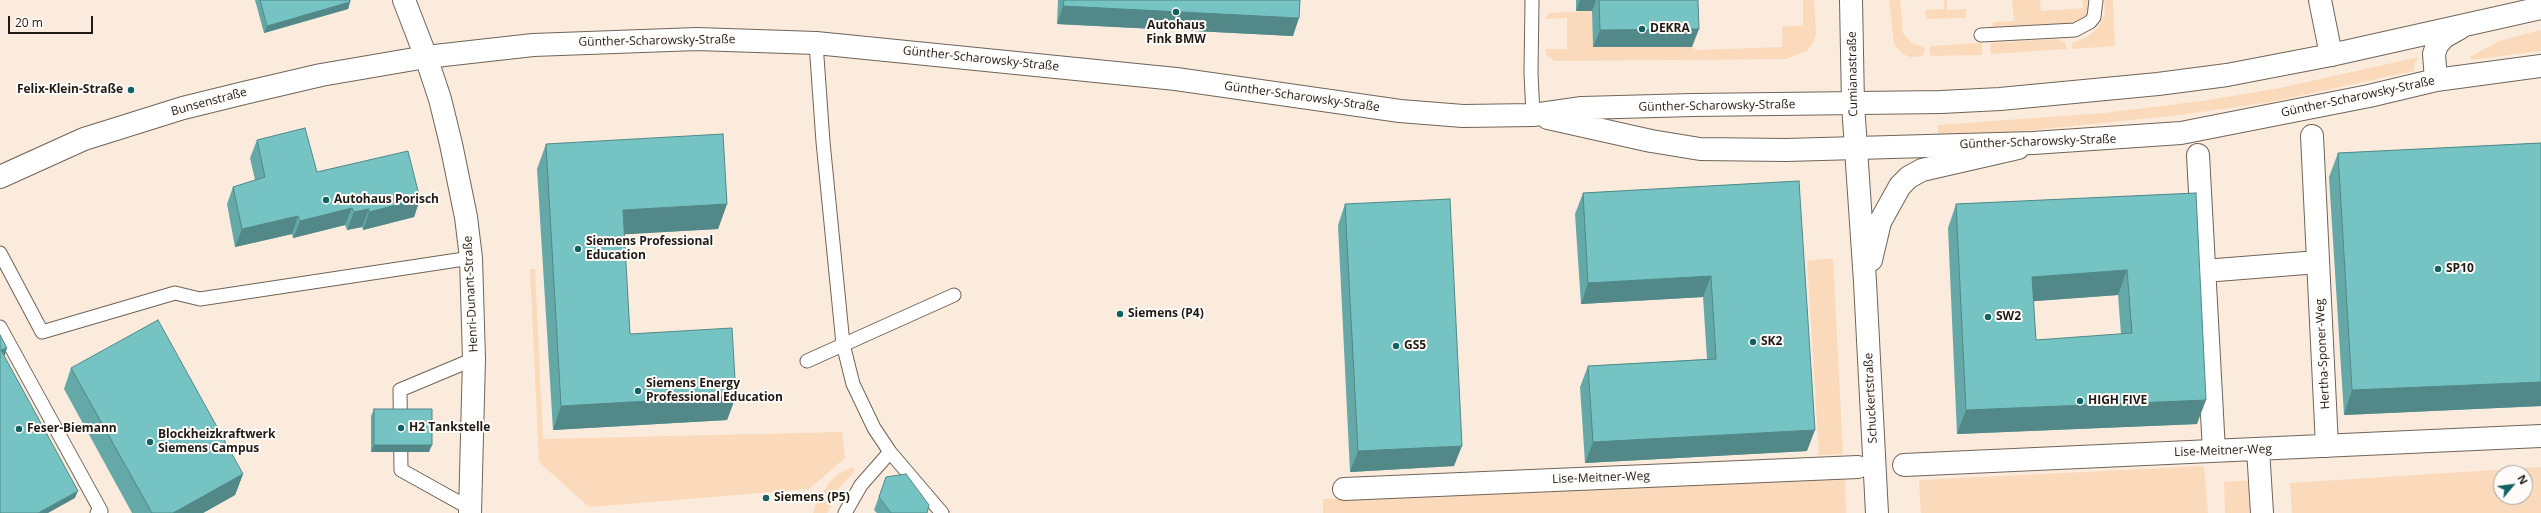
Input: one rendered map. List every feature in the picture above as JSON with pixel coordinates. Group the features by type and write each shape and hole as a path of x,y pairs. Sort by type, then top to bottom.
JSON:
{"street":[{"path":"404,0 426,57"},
{"name":"Cumianastraße","path":"1851,0 1855,147"},
{"path":"2320,0 2331,56"},
{"name":"Günther-Scharowsky-Straße","path":"426,57 533,45 632,40 697,39 816,43 1176,79 1400,111 1463,116 1533,115 1582,108 1853,104 2000,99 2158,84 2227,75 2331,56 2541,8"},
{"path":"2436,80 2434,54 2437,45 2444,37 2470,23"},
{"name":"Bunsenstraße","path":"0,177 84,139 183,108 320,75 426,57"},
{"name":"Henri-Dunant-Straße","path":"426,57 444,114 466,217 471,258 474,360 471,511"},
{"name":"Günther-Scharowsky-Straße","path":"1533,115 1651,141 1700,149 1779,150 2033,143 2182,133 2369,96 2436,80 2541,66"},
{"name":"Hertha-Sponer-Weg","path":"2312,136 2327,446"},
{"name":"Schuckertstraße","path":"1866,282 1880,222 1900,186 1909,177 1922,170 2033,143"},
{"name":"Schuckertstraße","path":"1855,147 1866,282 1877,513"},
{"path":"2198,155 2214,451"},
{"path":"2204,271 2318,262"},
{"name":"Lise-Meitner-Weg","path":"1904,465 2541,436"},
{"path":"2258,449 2262,513"},
{"name":"Lise-Meitner-Weg","path":"1344,489 1858,467"}],"lane":[{"path":"1532,0 1531,73 1533,115"},
{"path":"1981,35 2075,30 2090,22 2094,17 2096,0"},
{"path":"816,43 823,142 843,344 853,384 874,428 890,452 942,513"},
{"path":"0,253 42,332 175,293 200,299 471,258"},
{"path":"807,361 954,295"},
{"path":"0,327 101,511 97,513"},
{"path":"471,511 401,470 400,390 474,360"},
{"path":"845,513 861,485 890,452"}],"shaded area":[{"path":"1803,0 1814,0 1816,34 1813,43 1806,51 1786,59 1555,61 1547,56 1545,49 1567,49 1567,18 1545,19 1549,13 1592,11 1593,47 1692,47 1696,50 1782,47 1782,27 1803,25"},
{"path":"1889,0 1900,0 1903,33 1912,43 1925,48 1923,56 1910,57 1903,54 1894,44"},
{"path":"1944,0 1947,0 1947,10 1966,9 1966,18 1926,19 1925,10 1944,9"},
{"path":"2012,0 2040,0 2041,11 2083,8 2083,0 2089,0 2089,11 2077,24 1993,28 1993,22 2014,21"},
{"path":"2104,0 2113,0 2115,46 2072,49 2072,43 2087,37 2098,28 2105,13"},
{"path":"2541,30 2541,51 2471,60 2470,57 2499,41"},
{"path":"2056,39 2065,42 2067,49 1991,54 1990,43"},
{"path":"1982,43 1982,55 1931,56 1929,50 1930,46"},
{"path":"2419,57 2414,64 2414,71 2271,102 2180,115 2015,132 1938,135 1938,125 2104,113 2209,100 2280,88"},
{"path":"1833,258 1843,454 1819,455 1807,261"},
{"path":"530,269 535,269 543,439 842,432 845,458 809,489 589,507 539,462"},
{"path":"2204,466 2208,513 1921,513 1919,480"},
{"path":"852,467 855,471 839,488 827,513 813,513 816,503 829,483 838,474"},
{"path":"2541,467 2541,513 2292,513 2290,483 2493,470 2493,505 2533,505 2533,468"},
{"path":"1845,478 1846,513 1323,513 1323,499"},
{"path":"2253,480 2254,513 2225,513 2224,482"}],"building":[{"path":"260,0 350,0 350,2 267,26"},
{"path":"1064,0 1300,0 1299,18 1063,6"},
{"path":"1599,0 1698,0 1699,29 1600,30"},
{"name":"Autohaus Porisch","path":"305,128 317,172 408,151 420,199 369,212 369,209 354,212 352,208 300,221 298,216 242,229 233,187 265,177 257,140"},
{"path":"723,134 727,204 623,210 630,334 732,328 736,396 561,406 546,144"},
{"name":"SP10","path":"2541,143 2541,382 2352,390 2338,153"},
{"name":"SK2","path":"1799,181 1815,430 1593,442 1588,366 1716,359 1711,276 1588,283 1583,193"},
{"name":"SW2","path":"2196,193 2206,400 1966,410 1956,204","holes":["2127,270 2132,333 2036,340 2032,277"]},
{"name":"GS5","path":"1450,199 1462,446 1358,451 1345,204"},
{"name":"Blockheizkraftwerk Siemens Campus","path":"158,320 243,474 173,513 152,513 71,368"},
{"name":"Feser-Biemann","path":"0,335 7,348 1,350 78,491 38,513 0,513"},
{"path":"374,409 432,409 432,445 374,445"},
{"path":"906,474 929,505 927,513 891,513 879,497 886,477"}],"place":[{"name":"Autohaus Fink BMW","path":"1176,12"},
{"name":"DEKRA","path":"1642,29"},
{"name":"Felix-Klein-Straße","path":"131,90"},
{"name":"Autohaus Porisch","path":"326,200"},
{"name":"Siemens Professional Education","path":"578,249"},
{"name":"SP10","path":"2438,269"},
{"name":"Siemens (P4)","path":"1120,314"},
{"name":"SW2","path":"1988,317"},
{"name":"SK2","path":"1753,342"},
{"name":"GS5","path":"1396,346"},
{"name":"Siemens Energy Professional Education","path":"638,391"},
{"name":"HIGH FIVE","path":"2080,401"},
{"name":"H2 Tankstelle","path":"401,428"},
{"name":"Feser-Biemann","path":"19,429"},
{"name":"Blockheizkraftwerk Siemens Campus","path":"150,442"},
{"name":"Siemens (P5)","path":"766,498"}]}
